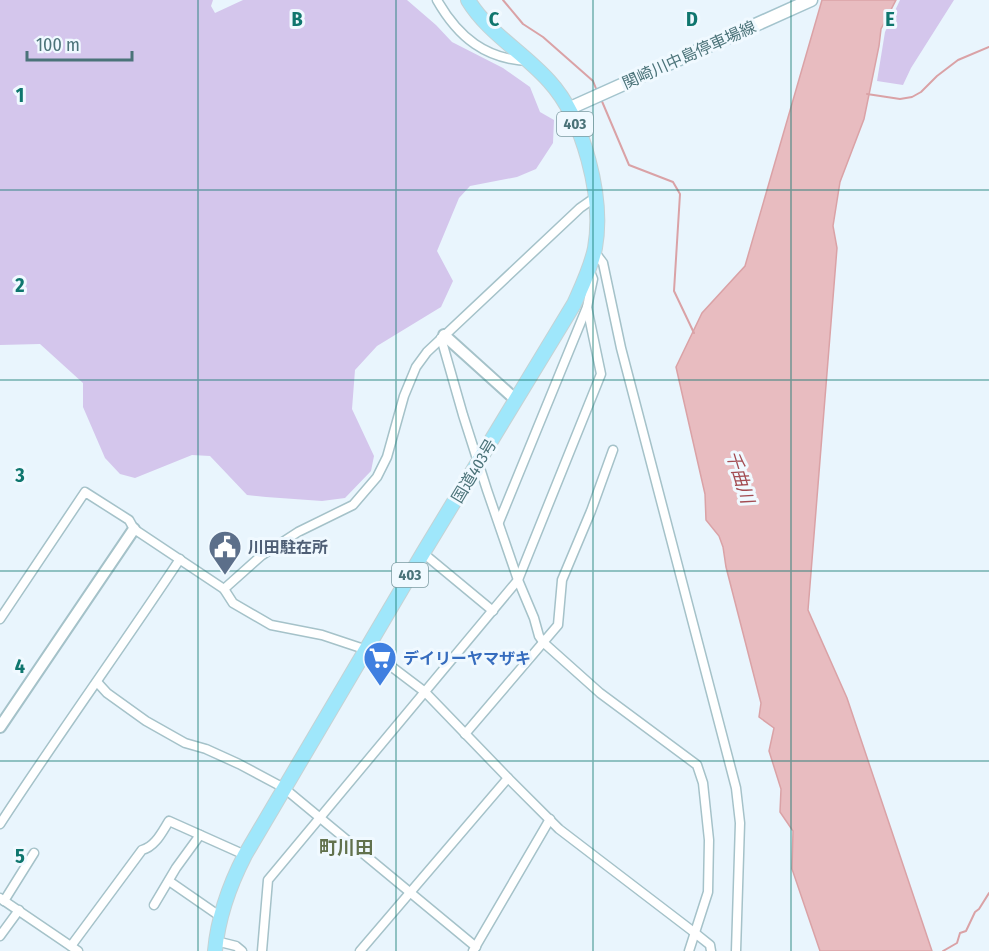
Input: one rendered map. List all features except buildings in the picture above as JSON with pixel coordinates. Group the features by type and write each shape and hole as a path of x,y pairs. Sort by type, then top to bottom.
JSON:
{"highway":[{"name":"国道403号","path":"215,946 225,900 245,855 423,553 574,304 594,251 598,221 596,199 573,107 530,61 488,26 468,0"}],"main road":[{"name":"関崎川中島停車場線","path":"573,107 811,0"}],"street":[{"path":"437,0 443,11 466,38 492,55 514,61 530,61"},
{"path":"224,589 261,556 298,532 353,506 377,477 387,457 404,396 416,368 427,352 582,207 596,199"},
{"path":"582,207 591,212 598,221"},
{"path":"594,251 603,262 621,348 736,788 740,823 736,951"},
{"path":"499,522 587,307 593,279 589,269"},
{"path":"262,951 268,880 518,580 601,374 587,307"},
{"path":"442,336 516,400"},
{"path":"442,336 462,415 539,636 600,693 697,765 703,783 709,840 708,892 689,951"},
{"path":"465,734 558,625 562,580 613,450"},
{"path":"0,619 86,492 129,520 134,529 224,589 233,603 272,625 322,635 367,650 392,667 425,692 550,819 591,854 710,945 711,951"},
{"path":"0,728 134,529"},
{"path":"423,553 493,611"},
{"path":"0,824 180,559"},
{"path":"97,682 106,693 146,721 185,743 206,749 284,788 411,892 475,949 550,819"},
{"path":"360,951 508,778"},
{"path":"34,853 2,899 75,948 142,850 152,845 169,821 245,855"},
{"path":"154,905 176,868 200,835"},
{"path":"169,881 221,917"},
{"path":"0,936 19,910"},
{"path":"215,946 236,946 242,951"}],"shaded area":[{"path":"0,0 213,0 211,6 215,13 243,0 407,0 452,42 503,68 530,87 540,112 554,120 553,143 536,169 517,177 470,186 459,198 437,251 453,281 441,307 377,346 355,370 352,409 374,456 371,471 345,498 322,501 247,495 210,456 192,455 135,478 120,474 105,458 83,407 83,383 40,344 0,345"},
{"path":"900,0 954,0 911,68 903,85 877,81 885,32"}],"water":[{"name":"千曲川","path":"822,0 896,0 881,29 864,119 840,182 833,226 837,248 808,610 847,698 932,951 820,951 792,869 793,831 780,812 781,789 769,751 774,728 759,717 761,703 726,567 723,547 719,536 706,520 705,494 676,367 702,313 745,266"}],"waterway":[{"path":"503,0 523,24 543,37 593,81 597,91"},
{"path":"867,94 900,99 912,97 958,60 989,47"},
{"path":"601,99 629,165 673,182 680,194 674,291 694,333"},
{"path":"943,951 957,943 960,933 966,931 975,912 989,893"}],"place":[{"name":"川田駐在所","path":"225,576"},
{"name":"デイリーヤマザキ","path":"380,687"}],"district":[{"name":"町川田","path":"346,848"}]}
